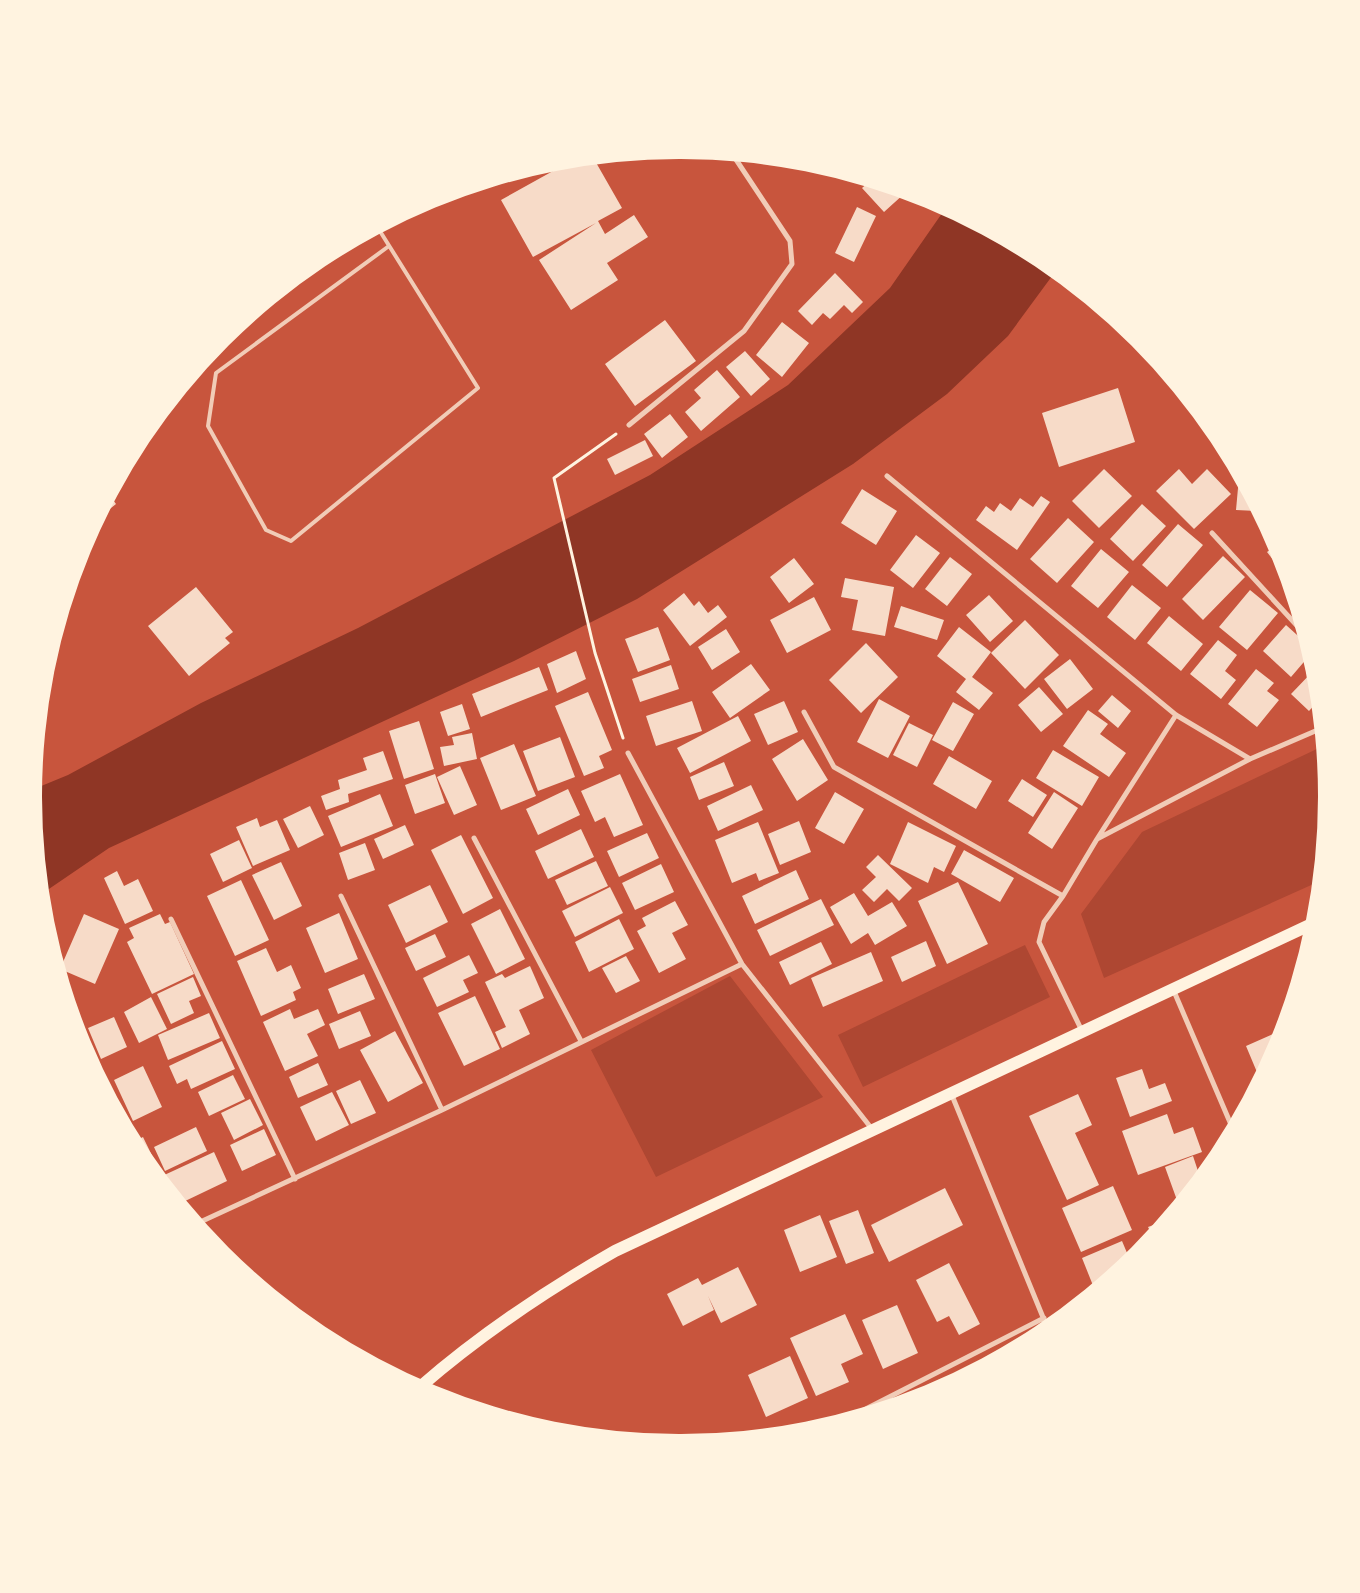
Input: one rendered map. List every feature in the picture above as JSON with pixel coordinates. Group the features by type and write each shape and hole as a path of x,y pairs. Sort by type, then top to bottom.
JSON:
{"main road":[{"path":"427,1381 489,1330 574,1275 678,1220 1303,928"}],"street":[{"path":"629,425 744,331 792,264 790,241 737,161"},
{"path":"887,476 1176,716 1250,759"},
{"path":"1212,533 1293,621"},
{"path":"804,712 834,768 1063,896"},
{"path":"1082,1031 1039,942 1044,922 1063,896 1097,839 1176,716"},
{"path":"1097,839 1250,759 1314,732"},
{"path":"628,753 742,964 872,1129"},
{"path":"474,838 581,1041"},
{"path":"341,896 442,1110"},
{"path":"172,919 295,1179"},
{"path":"204,1220 442,1110 742,964"},
{"path":"1173,989 1229,1120"},
{"path":"881,1401 1044,1318 951,1093"}],"lane":[{"path":"381,234 478,388 291,541 266,530 208,426 216,374 389,246"}],"path":[{"path":"628,753 595,653 554,478 629,425"}],"shaded area":[{"path":"941,215 999,244 1050,278 1008,336 947,394 853,464 637,599 514,661 109,848 49,889 44,838 43,785 68,775 201,703 358,628 650,475 788,385 890,288"},
{"path":"1315,750 1318,796 1311,885 1104,978 1081,914 1142,832"},
{"path":"1025,945 1050,997 863,1087 838,1035"},
{"path":"730,976 823,1097 656,1177 591,1050"}],"building":[{"path":"597,164 622,208 598,221 605,234 634,215 648,237 607,263 618,280 571,310 539,260 596,223 533,257 501,200 551,172"},
{"path":"864,187 899,198 884,212 862,188"},
{"path":"857,207 876,216 854,262 835,253"},
{"path":"835,273 863,302 852,313 844,305 830,319 823,313 812,325 798,311"},
{"path":"665,320 696,361 635,406 605,364"},
{"path":"782,322 809,343 782,377 756,355"},
{"path":"745,351 770,379 751,396 726,367"},
{"path":"717,370 740,397 701,431 685,412 701,398 694,390"},
{"path":"1118,388 1135,442 1059,467 1042,413"},
{"path":"670,414 688,437 662,458 644,434"},
{"path":"645,440 653,456 615,475 607,459"},
{"path":"1104,469 1132,496 1099,528 1072,501"},
{"path":"1179,469 1192,484 1207,469 1231,494 1194,529 1156,491"},
{"path":"862,489 897,511 876,545 841,523"},
{"path":"1238,489 1250,511 1236,510"},
{"path":"1041,496 1050,502 1017,550 976,520 986,506 994,512 1000,503 1011,511 1020,498 1033,507"},
{"path":"1142,504 1166,526 1133,561 1110,539"},
{"path":"1068,518 1094,542 1057,583 1030,559"},
{"path":"1178,524 1203,545 1167,587 1142,565"},
{"path":"916,535 940,553 913,588 890,570"},
{"path":"1101,549 1129,572 1098,608 1071,586"},
{"path":"1223,556 1245,577 1203,620 1182,599"},
{"path":"950,557 972,574 947,606 925,589"},
{"path":"794,558 814,584 789,603 770,577"},
{"path":"845,578 894,587 885,636 852,630 858,600 841,597"},
{"path":"1132,585 1161,608 1135,640 1107,617"},
{"path":"196,587 233,632 225,638 230,643 189,676 148,626"},
{"path":"1250,590 1278,613 1247,650 1219,627"},
{"path":"684,593 694,606 699,601 708,613 718,605 727,617 690,646 663,610"},
{"path":"989,595 1013,621 990,642 966,615"},
{"path":"814,597 831,630 787,653 770,620"},
{"path":"901,606 944,620 937,640 894,627"},
{"path":"1169,616 1203,644 1181,671 1147,643"},
{"path":"1025,620 1059,655 1025,689 991,653"},
{"path":"1286,625 1297,635 1303,663 1291,677 1263,651"},
{"path":"658,627 670,660 638,672 625,639"},
{"path":"959,627 991,652 972,677 993,693 979,710 956,692 966,679 937,656"},
{"path":"726,629 740,652 712,670 698,647"},
{"path":"1218,640 1237,655 1225,671 1236,680 1221,699 1190,674"},
{"path":"866,643 898,677 861,713 829,680"},
{"path":"576,651 586,679 557,693 547,664"},
{"path":"1070,659 1093,689 1067,709 1044,679"},
{"path":"751,664 770,690 730,718 712,692"},
{"path":"671,665 679,689 640,702 632,679"},
{"path":"539,667 548,690 481,717 472,694"},
{"path":"1256,669 1274,683 1267,691 1279,700 1257,727 1228,704"},
{"path":"1306,678 1311,708 1309,711 1291,694"},
{"path":"1039,687 1063,714 1041,732 1018,705"},
{"path":"588,692 612,750 599,756 604,768 584,776 555,706"},
{"path":"1112,695 1131,711 1118,728 1098,711"},
{"path":"879,699 910,716 888,758 857,742"},
{"path":"692,701 702,731 656,746 646,716"},
{"path":"784,701 798,732 768,745 754,714"},
{"path":"953,702 974,714 953,751 932,740"},
{"path":"462,704 470,729 448,736 440,712"},
{"path":"1088,710 1108,724 1100,734 1126,753 1109,777 1063,746"},
{"path":"738,716 751,741 690,773 677,748"},
{"path":"419,721 434,769 404,779 389,731"},
{"path":"909,723 933,735 917,767 893,755"},
{"path":"472,733 477,759 444,766 440,747 454,745 452,737"},
{"path":"560,737 575,777 538,791 523,751"},
{"path":"803,739 828,780 797,801 772,759"},
{"path":"514,744 536,796 501,810 480,758"},
{"path":"1053,750 1099,777 1082,806 1036,778"},
{"path":"383,751 393,779 348,794 349,802 326,810 321,796 340,789 338,780 367,770 363,758"},
{"path":"949,756 992,781 976,809 933,784"},
{"path":"724,762 734,786 699,800 690,777"},
{"path":"460,766 477,805 454,815 437,777"},
{"path":"435,774 445,803 415,814 405,785"},
{"path":"620,774 643,825 614,837 605,817 595,822 581,791"},
{"path":"1022,779 1047,795 1033,817 1008,801"},
{"path":"751,785 763,810 718,831 707,806"},
{"path":"568,789 580,815 538,835 526,809"},
{"path":"835,792 864,809 844,844 815,828"},
{"path":"1054,792 1078,808 1052,849 1028,833"},
{"path":"380,794 393,826 341,847 328,816"},
{"path":"310,806 324,835 298,848 283,819"},
{"path":"257,818 260,827 277,820 290,850 253,866 236,827"},
{"path":"799,821 811,852 780,865 768,834"},
{"path":"758,822 779,873 759,881 756,873 732,883 715,840"},
{"path":"908,822 956,846 944,872 934,867 928,883 890,864"},
{"path":"405,825 414,845 383,859 374,839"},
{"path":"581,829 594,857 548,879 535,851"},
{"path":"647,833 659,858 619,877 607,851"},
{"path":"461,835 493,898 463,914 431,850"},
{"path":"239,840 252,868 223,882 210,854"},
{"path":"365,843 375,870 348,880 339,853"},
{"path":"964,850 1014,878 1000,902 951,874"},
{"path":"878,855 912,888 899,901 887,889 874,902 862,890 876,877 866,867"},
{"path":"596,861 608,886 567,905 555,880"},
{"path":"281,862 302,906 274,920 252,875"},
{"path":"661,864 674,892 635,910 622,883"},
{"path":"796,870 809,899 755,924 742,896"},
{"path":"117,871 124,886 138,879 153,911 125,924 104,878"},
{"path":"241,880 269,940 235,956 207,896"},
{"path":"958,882 988,944 947,964 918,901"},
{"path":"430,885 448,922 406,943 388,905"},
{"path":"610,887 623,913 575,937 562,911"},
{"path":"854,893 868,916 892,902 907,926 875,945 868,933 851,944 830,907"},
{"path":"821,899 834,925 770,956 757,930"},
{"path":"675,901 688,925 672,933 686,959 659,973 637,931 646,926 642,918"},
{"path":"500,909 525,959 496,974 471,924"},
{"path":"339,913 358,959 325,973 306,928"},
{"path":"84,914 119,929 95,984 67,972 64,960"},
{"path":"160,914 165,924 170,922 194,974 152,994 127,942 134,938 129,928"},
{"path":"619,919 634,949 589,972 575,942"},
{"path":"435,934 446,957 416,971 405,948"},
{"path":"926,941 936,966 902,982 891,957"},
{"path":"821,942 832,964 790,985 779,962"},
{"path":"266,948 277,972 291,965 301,988 293,992 296,1000 261,1016 237,961"},
{"path":"871,952 883,981 823,1007 811,978"},
{"path":"469,955 478,973 463,980 469,992 437,1007 423,978"},
{"path":"626,956 640,981 616,993 602,968"},
{"path":"530,966 544,998 519,1010 530,1034 502,1048 495,1032 506,1027 485,982 502,974 505,978"},
{"path":"364,974 375,999 338,1014 328,989"},
{"path":"193,977 201,996 189,1001 194,1013 171,1024 157,994"},
{"path":"475,996 500,1049 464,1066 438,1013"},
{"path":"151,997 167,1029 139,1043 124,1012"},
{"path":"290,1009 294,1019 318,1009 325,1025 307,1034 318,1056 285,1071 263,1022"},
{"path":"360,1011 371,1036 339,1049 329,1024"},
{"path":"209,1013 220,1038 168,1060 158,1035"},
{"path":"114,1017 127,1047 101,1059 88,1028"},
{"path":"395,1031 423,1083 388,1102 360,1050"},
{"path":"1271,1035 1256,1069 1246,1046"},
{"path":"222,1041 235,1069 191,1089 187,1079 177,1084 169,1066"},
{"path":"318,1063 328,1085 298,1098 289,1077"},
{"path":"143,1066 162,1107 133,1121 114,1080"},
{"path":"1142,1069 1149,1089 1165,1083 1172,1101 1130,1117 1116,1078"},
{"path":"233,1075 245,1099 209,1116 198,1092"},
{"path":"360,1080 376,1113 351,1124 336,1091"},
{"path":"332,1092 349,1125 316,1141 300,1107"},
{"path":"1078,1094 1092,1125 1075,1133 1099,1185 1067,1200 1029,1116"},
{"path":"250,1099 263,1125 234,1140 221,1113"},
{"path":"1167,1114 1174,1134 1193,1127 1202,1152 1138,1175 1122,1131"},
{"path":"196,1127 207,1151 165,1171 154,1147"},
{"path":"264,1129 276,1155 242,1171 230,1145"},
{"path":"214,1152 227,1181 187,1200 166,1174"},
{"path":"1193,1156 1197,1169 1176,1197 1165,1167"},
{"path":"1113,1186 1132,1230 1081,1252 1062,1208"},
{"path":"945,1188 963,1225 889,1262 871,1225"},
{"path":"858,1210 874,1253 846,1264 829,1221"},
{"path":"820,1215 837,1257 800,1272 784,1230"},
{"path":"1122,1241 1126,1251 1092,1283 1082,1258"},
{"path":"949,1263 980,1324 959,1335 949,1316 937,1322 916,1280"},
{"path":"738,1267 757,1305 721,1323 708,1296 714,1310 683,1326 667,1294 698,1278 702,1285"},
{"path":"897,1305 918,1353 883,1369 862,1320"},
{"path":"845,1314 863,1354 841,1364 849,1382 816,1396 790,1338"},
{"path":"790,1356 808,1398 766,1417 748,1375"}]}
